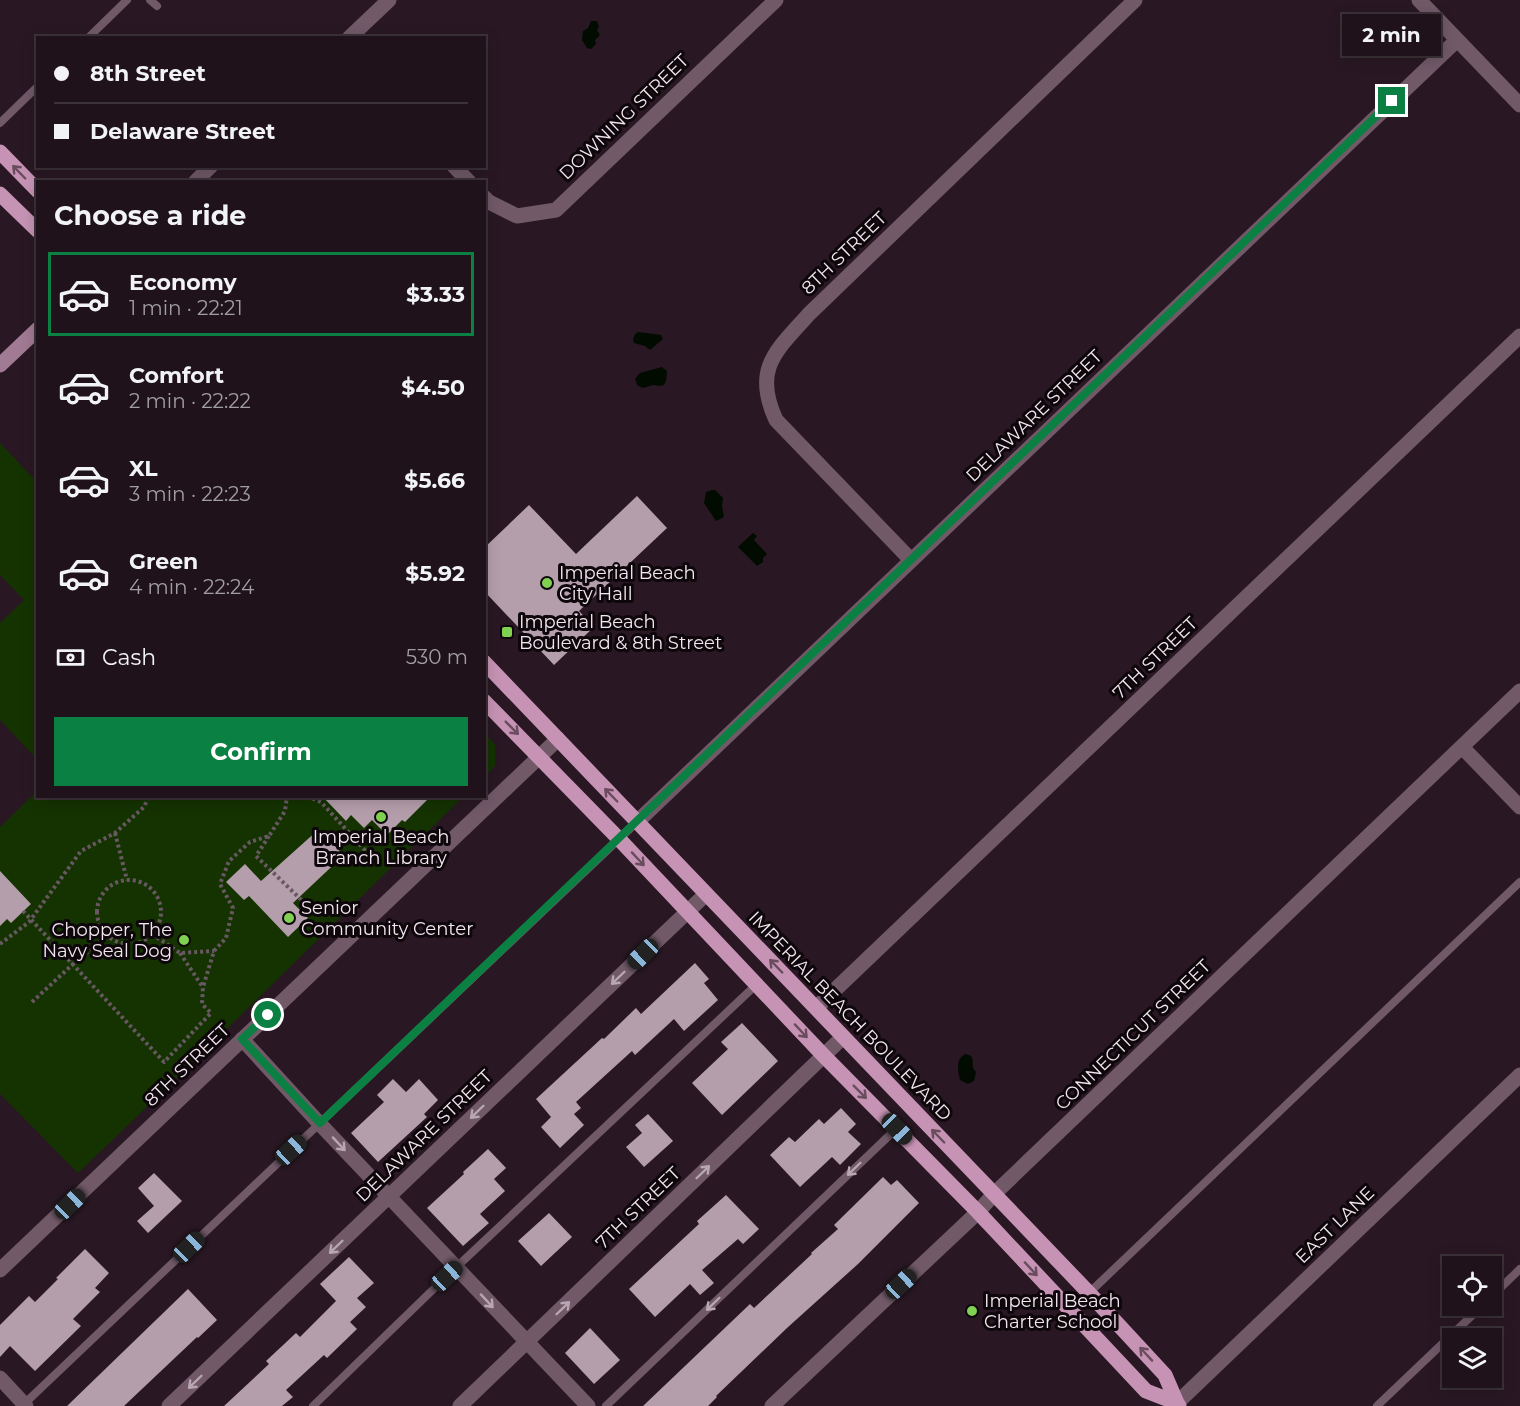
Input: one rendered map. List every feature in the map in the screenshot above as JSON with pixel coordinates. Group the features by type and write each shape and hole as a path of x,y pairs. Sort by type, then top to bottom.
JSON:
{"main road":[{"path":"0,152 36,189"},
{"path":"0,194 36,229"},
{"path":"0,365 36,331"},
{"name":"IMPERIAL BEACH BOULEVARD","path":"486,664 1089,1293 1165,1375 1178,1405"},
{"path":"486,702 824,1056 978,1212 1146,1391 1178,1405"}],"street":[{"path":"351,36 388,0"},
{"name":"DOWNING STREET","path":"486,199 516,216 556,210 776,0"},
{"name":"8TH STREET","path":"911,560 776,420 766,396 766,377 769,366 781,346 809,314 1135,0"},
{"path":"1419,0 1520,105"},
{"name":"DELAWARE STREET","path":"637,822 1457,40"},
{"path":"197,180 209,168"},
{"path":"456,168 467,180"},
{"name":"7TH STREET","path":"816,1008 1520,336"},
{"name":"CONNECTICUT STREET","path":"772,1406 978,1212 994,1194 1520,692"},
{"name":"8TH STREET","path":"0,1270 558,739"},
{"path":"1462,747 1520,807"},
{"name":"DELAWARE STREET","path":"169,1406 706,894"},
{"name":"7TH STREET","path":"460,1406 843,1037"},
{"path":"242,1039 588,1406"},
{"name":"EAST LANE","path":"1178,1405 1520,1075"},
{"path":"0,1378 24,1405"}],"lane":[{"path":"90,36 127,0"},
{"path":"0,123 36,89"},
{"path":"24,1405 637,822"},
{"path":"1089,1293 1520,882"},
{"path":"312,1406 757,984"},
{"path":"606,1406 897,1129"},
{"path":"1502,1286 1520,1269"},
{"path":"1377,1406 1471,1316"}],"path":[{"path":"0,944 29,922 81,851 115,833 144,807 148,798"},
{"path":"287,798 285,811 256,856 318,916"},
{"path":"312,798 321,802 374,860"},
{"path":"115,833 127,880"},
{"path":"23,911 164,1062 211,1013 202,1004 203,987 214,951 226,938 233,908 220,884 229,861 250,842 269,836"},
{"path":"127,880 138,881 149,887 159,901 161,913 153,934 145,940 130,944 116,942 107,936 96,912 103,892 114,884 127,880"},
{"path":"153,934 180,953 203,987"},
{"path":"32,1002 107,936"},
{"path":"180,953 214,951"}],"green space":[{"path":"0,443 36,481 36,758 0,720 0,623 24,600 0,575"},
{"path":"486,734 495,745 495,766 486,775"},
{"path":"36,792 36,798 462,798 78,1173 0,1094 0,827"}],"shaded area":[{"path":"591,21 597,21 599,27 597,30 600,35 591,49 587,48 582,40 583,31 588,28"},
{"path":"638,332 661,335 663,339 650,350 634,343 635,334"},
{"path":"662,367 667,371 664,385 643,388 637,385 635,379 640,373"},
{"path":"712,490 723,498 724,517 716,521 704,503 706,492"},
{"path":"753,533 757,536 754,540 767,554 763,562 757,566 738,547"},
{"path":"966,1054 972,1057 973,1068 976,1072 974,1081 968,1084 960,1080 958,1069 960,1058"}],"building":[{"name":"Imperial Beach City Hall","path":"637,496 667,528 579,611 594,627 554,665 486,593 486,546 529,505 576,554"},
{"name":"Imperial Beach Branch Library","path":"324,798 429,798 405,822 402,820 387,835 372,820 364,828 351,815 346,821"},
{"path":"318,830 344,855 293,903 308,918 288,937 249,896 244,900 226,882 245,864 261,881"},
{"path":"0,871 31,904 11,923 7,919 0,926"},
{"path":"695,963 709,979 704,983 718,1000 684,1031 674,1019 635,1055 632,1051 576,1102 581,1108 574,1114 584,1125 560,1148 541,1127 551,1117 536,1099 636,1008 641,1014"},
{"path":"742,1023 778,1061 722,1115 692,1083 728,1049 721,1042"},
{"path":"393,1079 406,1092 419,1079 438,1100 424,1114 427,1117 378,1162 351,1133 384,1102 377,1095"},
{"path":"841,1108 856,1124 848,1132 861,1144 840,1165 832,1157 800,1187 770,1155 789,1137 795,1142 819,1119 824,1124"},
{"path":"648,1114 673,1141 644,1167 626,1147 642,1133 635,1125"},
{"path":"488,1149 506,1168 494,1179 505,1191 480,1214 489,1223 463,1246 427,1208"},
{"path":"154,1173 182,1201 148,1233 137,1221 154,1206 138,1188"},
{"path":"883,1177 891,1185 897,1180 919,1203 858,1264 787,1328 708,1406 643,1406 750,1304 754,1308 812,1254 838,1229 834,1225"},
{"path":"726,1195 759,1229 743,1244 738,1239 702,1270 714,1283 700,1295 690,1284 655,1317 629,1289 699,1224 697,1221"},
{"path":"549,1213 572,1237 541,1266 518,1241"},
{"path":"85,1249 109,1273 95,1288 100,1292 73,1319 81,1326 35,1371 10,1346 0,1357 0,1325 29,1296 35,1302"},
{"path":"349,1257 374,1283 357,1298 366,1307 350,1322 357,1329 327,1358 324,1355 286,1390 293,1397 282,1406 224,1406 269,1364 266,1361 296,1333 300,1337 336,1301 320,1284"},
{"path":"188,1289 217,1320 124,1406 67,1406"},
{"path":"590,1328 620,1360 594,1384 565,1353"}],"place":[{"name":"Imperial Beach City Hall","path":"547,583"},
{"name":"Imperial Beach Boulevard & 8th Street","path":"507,632"},
{"name":"Imperial Beach Branch Library","path":"381,817"},
{"name":"Senior Community Center","path":"289,918"},
{"name":"Chopper, The Navy Seal Dog","path":"184,940"},
{"name":"Imperial Beach Charter School","path":"972,1311"}],"route":[{"path":"268,1015 242,1039 320,1123 1392,101"}]}
